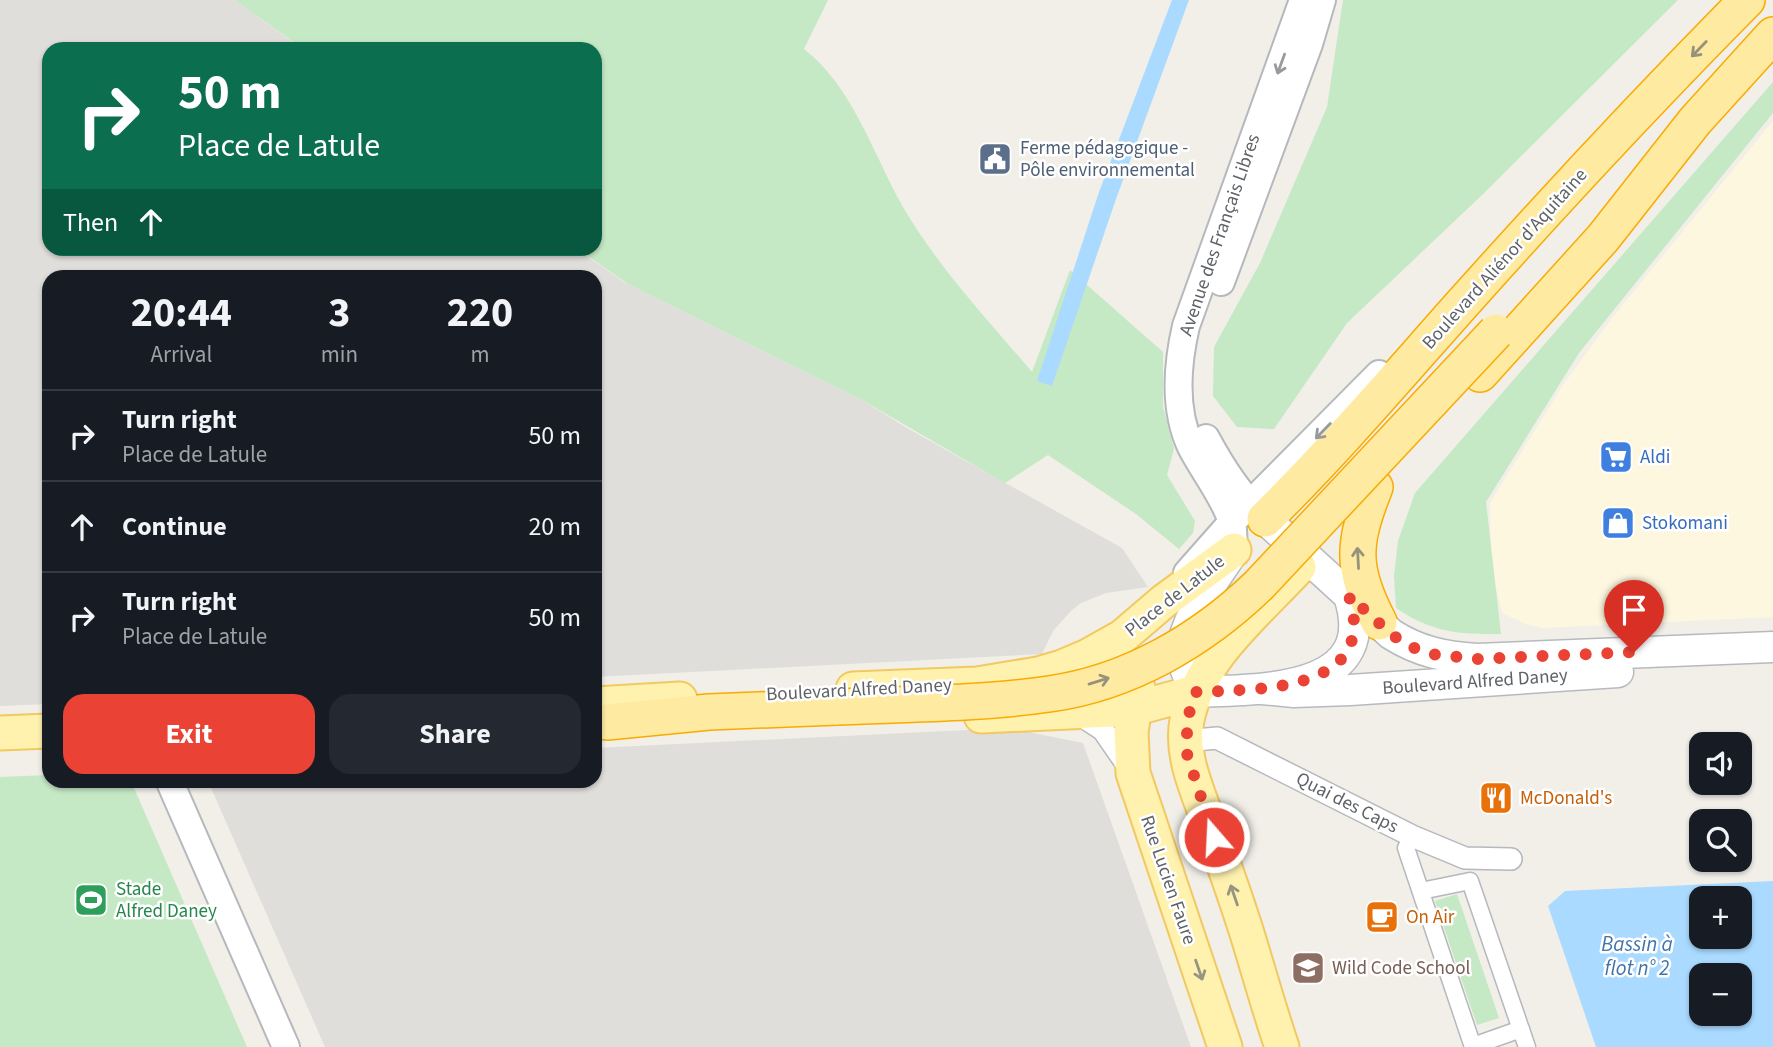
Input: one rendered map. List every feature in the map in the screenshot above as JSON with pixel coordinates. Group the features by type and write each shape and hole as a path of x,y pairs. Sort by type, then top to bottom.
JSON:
{"highway":[{"name":"Boulevard Aliénor d'Aquitaine","path":"1245,524 1396,380 1463,303 1747,0"},
{"path":"602,716 837,707 1052,694 1126,673 1166,654 1233,610 1259,585 1773,35"},
{"path":"1308,558 1603,238 1695,121"},
{"path":"1375,487 1361,522 1357,557 1363,590 1379,622"}],"main road":[{"path":"1196,692 1181,652 1188,624 1245,524 1308,558 1379,622"},
{"name":"Place de Latule","path":"1115,641 1164,601 1245,524"},
{"name":"Place de Latule","path":"1133,709 1155,642 1245,524"},
{"path":"1282,1047 1192,772 1185,741 1187,720 1196,692 1224,647 1308,558"},
{"path":"1064,713 1133,709 1196,692 1262,689 1326,673 1340,663 1349,648 1354,631 1354,610 1349,596"},
{"name":"Boulevard Alfred Daney","path":"1379,622 1409,646 1452,658 1773,647"},
{"name":"Boulevard Alfred Daney","path":"602,716 977,684 1038,674 1062,667 1115,641"},
{"name":"Boulevard Alfred Daney","path":"1262,689 1294,692 1350,690 1660,669 1773,665"},
{"name":"Rue Lucien Faure","path":"1133,709 1133,774 1225,1047"},
{"name":"Boulevard Alfred Daney","path":"602,716 721,723 1064,713"},
{"path":"0,733 42,730"},
{"path":"0,752 42,750"}],"street":[{"name":"Avenue des Français Libres","path":"1245,524 1223,501 1190,444 1180,412 1179,359 1186,326 1303,0"},
{"name":"Avenue des Français Libres","path":"1245,524 1206,438 1198,411 1196,363 1202,333 1309,44 1322,0"},
{"path":"1064,713 1103,730 1133,774"},
{"name":"Quai des Caps","path":"1185,741 1220,739 1412,836 1465,858 1511,859"},
{"path":"173,788 286,1047"},
{"path":"1412,836 1406,848 1473,1047 1521,1029"},
{"path":"1421,891 1470,881 1527,1047"}],"shaded area":[{"path":"0,0 235,0 292,42 42,42 42,256 587,256 624,282 862,400 1122,548 1148,587 1106,593 1081,603 1053,631 1042,654 602,677 602,270 42,270 42,704 0,706"},
{"path":"1773,121 1773,617 1543,628 1502,613 1491,566 1490,503 1563,385 1613,317"},
{"path":"1008,728 1083,743 1191,1047 325,1047 211,788 602,788 602,748"}],"green space":[{"path":"235,0 828,0 804,49 836,82 849,102 903,207 932,251 1032,372 1070,270 1163,352 1163,407 1174,449 1167,475 1195,521 1193,533 1179,549 1136,514 1048,455 1005,483 862,400 628,284 588,256 602,256 602,42 293,42"},
{"path":"1343,0 1678,0 1481,196 1347,323 1274,429 1237,427 1213,396 1214,347 1260,263 1327,107"},
{"path":"1773,82 1773,113 1579,353 1486,502 1501,634 1472,634 1446,630 1421,622 1396,608 1394,576 1398,541 1415,493"},
{"name":"Stade Alfred Daney","path":"42,775 42,788 134,788 247,1047 0,1047 0,777"},
{"path":"1457,894 1499,1018 1477,1025 1435,901"}],"water":[{"path":"1172,0 1189,0 1116,199 1052,386 1037,381 1099,192"},
{"name":"Bassin à flot n° 2","path":"1773,881 1773,1047 1596,1047 1548,906 1565,891"}],"place":[{"name":"Ferme pédagogique - Pôle environnemental","path":"995,159"},
{"name":"Aldi","path":"1616,457"},
{"name":"Stokomani","path":"1618,523"},
{"name":"McDonald's","path":"1496,798"},
{"name":"Stade Alfred Daney","path":"91,900"},
{"name":"On Air","path":"1382,917"},
{"name":"Wild Code School","path":"1308,968"}],"route":[{"path":"1214,837 1192,772 1185,741 1187,720 1196,692 1262,689 1326,673 1340,663 1349,648 1354,631 1354,610 1349,596 1391,634 1409,646 1431,654 1477,659 1634,652"}]}
